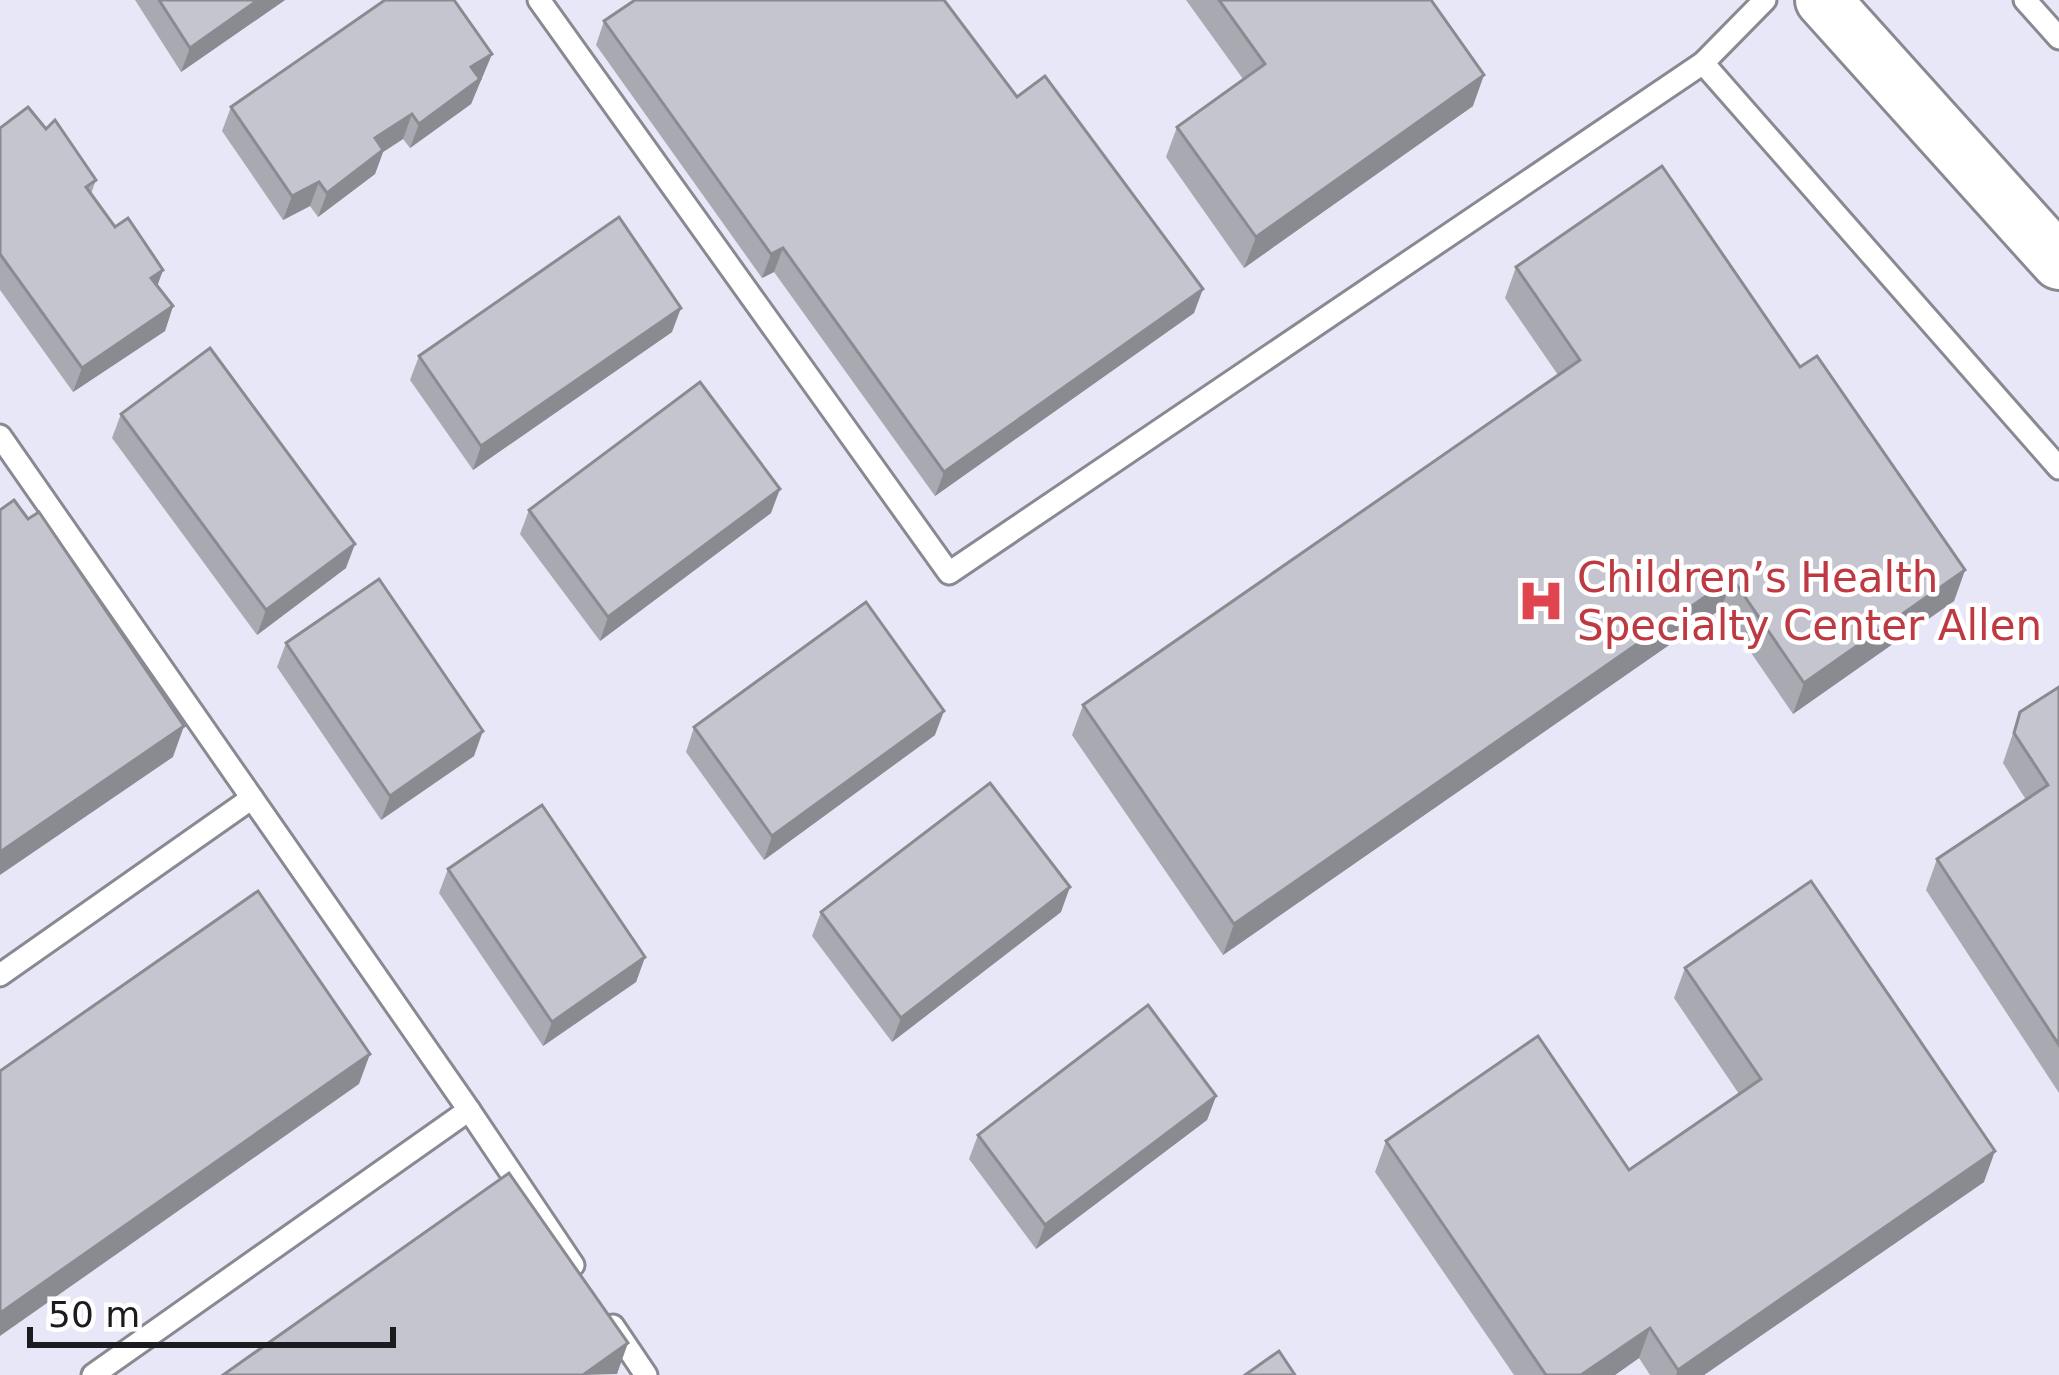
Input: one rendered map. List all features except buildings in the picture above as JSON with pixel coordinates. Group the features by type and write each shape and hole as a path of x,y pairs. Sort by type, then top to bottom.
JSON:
{"street":[{"path":"1822,0 2059,262"}],"lane":[{"path":"539,0 949,573 1703,63 1765,0"},
{"path":"2025,0 2059,38"},
{"path":"1703,63 2059,468"},
{"path":"0,436 469,1110 646,1375"},
{"path":"0,975 252,798"},
{"path":"93,1375 469,1110"}],"shaded area":[{"path":"0,0 2059,0 2059,1375 0,1375"}],"place":[{"name":"Children’s Health Specialty Center Allen","path":"1541,601"}]}
